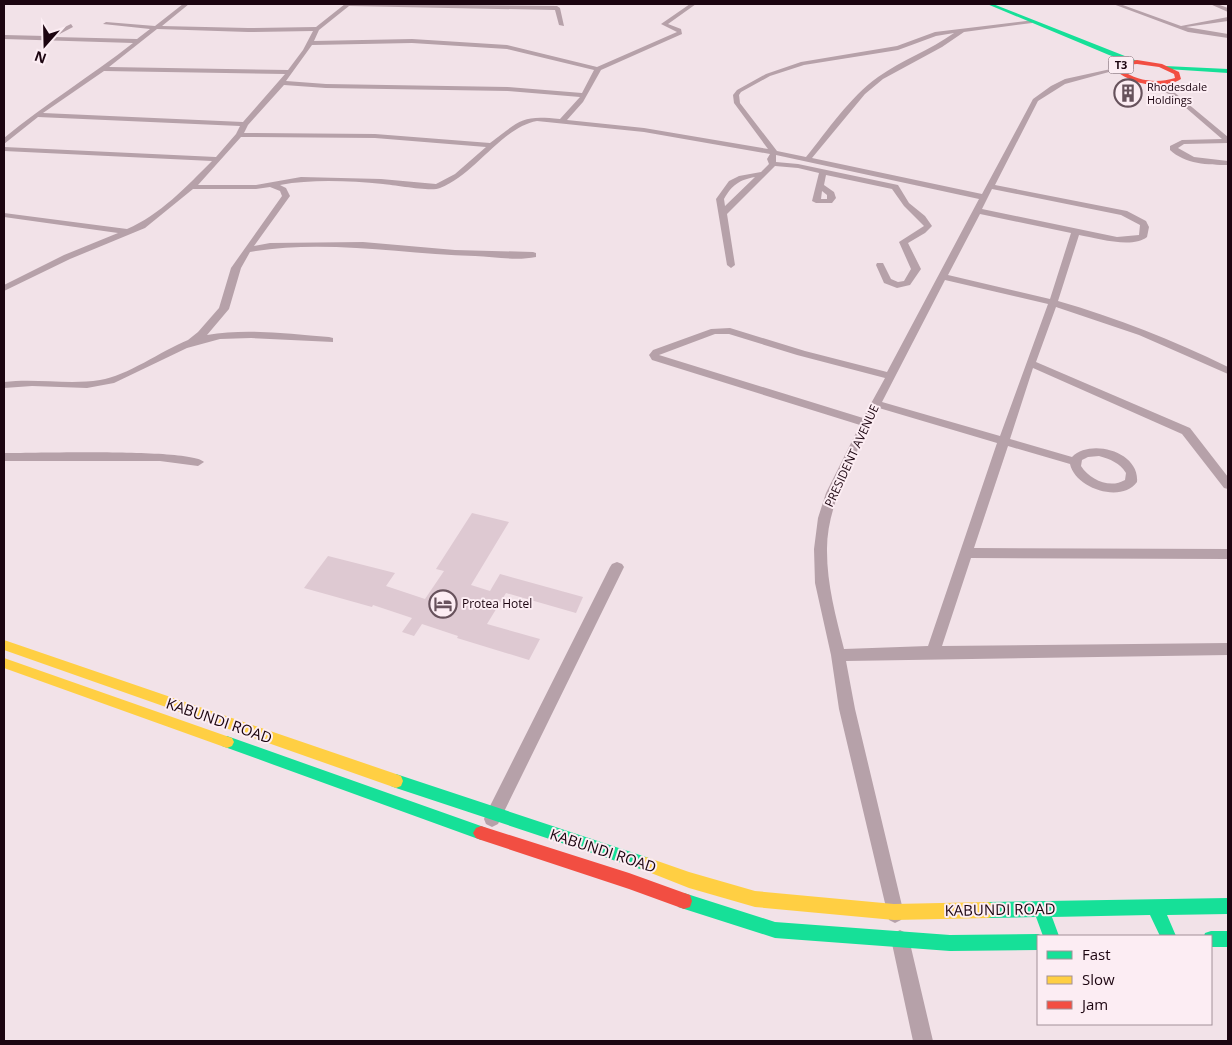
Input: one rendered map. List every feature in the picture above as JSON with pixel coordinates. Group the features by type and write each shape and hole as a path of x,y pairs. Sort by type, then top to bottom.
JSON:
{"main road":[{"name":"T3","path":"989,4 1111,54 1137,62 1167,68 1228,72"},
{"name":"T3","path":"1111,54 1119,61 1121,74 1140,80 1163,83 1186,74 1228,72"},
{"name":"T3","path":"1119,67 1137,62"},
{"path":"1167,68 1177,73 1177,79"},
{"name":"KABUNDI ROAD","path":"4,645 493,815 636,860 716,889 755,899 894,912 1228,906"},
{"name":"KABUNDI ROAD","path":"4,663 484,834 629,881 711,911 775,930 950,943 1037,942"},
{"path":"1155,908 1168,935"},
{"path":"1042,910 1051,935"},
{"path":"1212,939 1228,939"}],"street":[{"path":"4,142 36,115 103,69 186,4"},
{"path":"4,288 67,257 128,232 158,215 218,159 239,135 245,124 282,83 311,43 317,29 348,4 550,8 559,9 562,25"},
{"path":"550,8 560,4"},
{"path":"311,43 412,41 507,47 598,69 680,33 679,30 664,24 693,4"},
{"path":"1116,4 1180,27 1206,34 1228,36"},
{"path":"1214,4 1228,10"},
{"path":"1180,27 1228,20"},
{"path":"774,152 756,126 741,110 736,95 739,90 768,75 803,63 898,48 935,34 1032,21"},
{"path":"106,24 157,27 317,29"},
{"path":"48,38 71,26"},
{"path":"808,159 871,85 940,46 962,30"},
{"path":"4,37 139,41"},
{"name":"PRESIDENT AVENUE","path":"923,1041 847,709 838,655 822,583 820,549 824,518 832,493 866,423 1035,100 1050,88 1119,67"},
{"path":"103,69 290,72"},
{"path":"562,122 584,95 598,69"},
{"name":"PRESIDENT AVENUE","path":"1098,74 1140,80 1173,94 1228,140"},
{"path":"1173,94 1173,84 1177,79"},
{"path":"282,83 335,86 508,89 584,95"},
{"path":"36,115 245,124"},
{"path":"190,187 237,188 301,178 382,181 437,187 458,176 492,145 528,119 682,136 774,152 983,197"},
{"path":"239,135 422,138 492,145"},
{"path":"1228,140 1182,142 1173,148 1177,153 1185,157 1228,163"},
{"path":"4,150 140,154 218,159"},
{"path":"773,164 771,159 774,152"},
{"path":"722,214 773,164 798,166 894,187 898,190 905,203 922,216 928,226 922,232 903,242 916,269 907,284 897,285 887,281 880,265"},
{"path":"820,186 823,172"},
{"path":"731,265 720,199 732,181 740,176 762,174"},
{"path":"189,344 202,334 224,309 236,268 286,196 283,190 272,184"},
{"path":"978,211 1128,240 1143,237 1145,226 1135,218 1117,211 990,186"},
{"path":"4,215 31,220 106,227 128,232"},
{"path":"933,652 1076,231"},
{"path":"247,250 270,246 364,246 455,253 533,255"},
{"path":"942,277 1053,303 1179,347 1228,371"},
{"path":"866,423 748,385 689,370 656,358 654,355 657,352 701,334 714,330 730,331 891,376"},
{"path":"4,385 37,382 87,386 101,384 114,380 204,338 223,336 329,340"},
{"path":"1030,363 1186,431 1228,485"},
{"path":"876,404 1075,462"},
{"path":"4,457 160,457 198,462"},
{"path":"966,553 1228,554"},
{"path":"484,834 617,567"},
{"path":"838,655 933,652 1228,649"}],"building":[{"path":"472,513 509,522 471,585 490,591 500,574 583,597 576,613 506,593 487,624 540,639 529,660 457,638 458,636 422,624 414,636 402,632 412,618 373,605 372,607 304,588 328,556 395,573 386,586 425,599 444,571 436,569"}],"traffic: fast":[{"path":"989,4 1111,54 1137,62"},
{"path":"1167,67 1228,71"},
{"path":"227,742 481,833"},
{"path":"396,781 646,864"},
{"path":"684,901 775,930 950,943 1037,942"},
{"path":"988,910 1228,906"},
{"path":"1155,908 1168,935"},
{"path":"1042,910 1051,935"},
{"path":"1212,939 1228,939"}],"traffic: slow":[{"path":"4,645 396,781"},
{"path":"4,663 227,742"},
{"path":"646,864 689,880 755,899 894,912 988,910"}],"traffic: jam":[{"path":"1137,62 1160,65 1177,73 1178,79 1163,83 1139,81 1118,70 1124,64 1137,62"},
{"path":"481,833 684,901"}],"place":[{"name":"Rhodesdale Holdings","path":"1128,93"},
{"name":"Protea Hotel","path":"443,604"}]}
